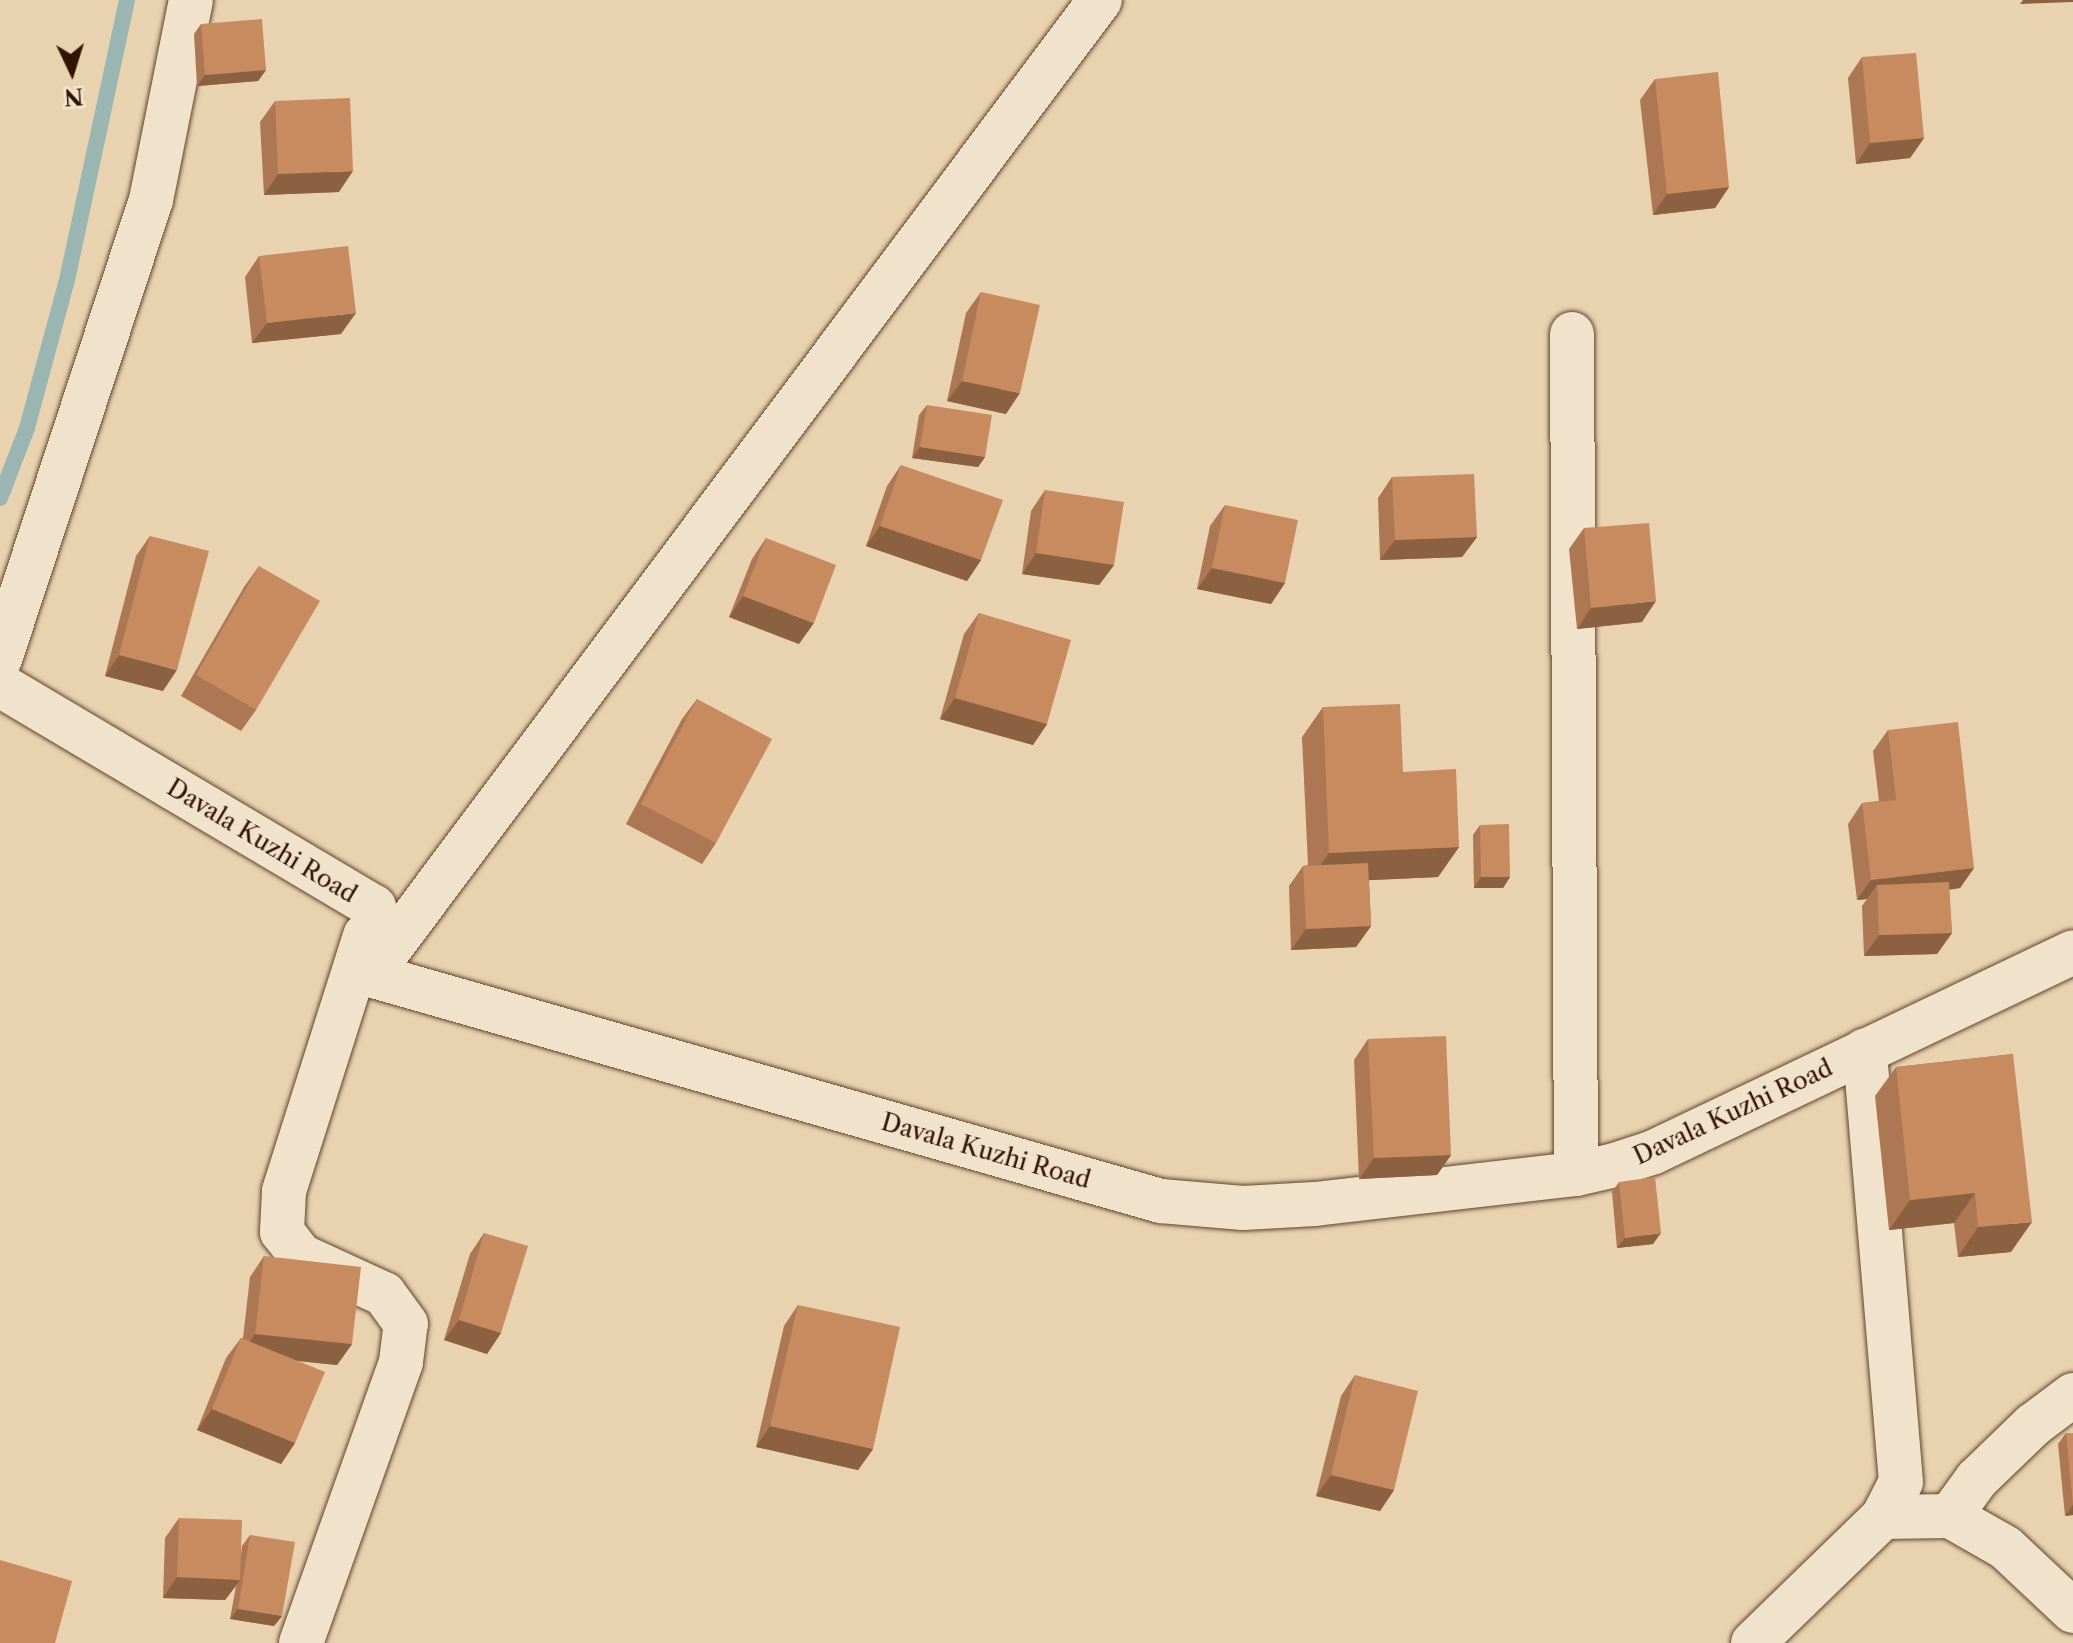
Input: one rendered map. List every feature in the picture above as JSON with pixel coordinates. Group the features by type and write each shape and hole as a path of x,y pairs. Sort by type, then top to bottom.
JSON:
{"street":[{"path":"0,659 151,200 191,0"},
{"path":"370,975 1100,0"},
{"path":"1572,334 1576,1174"},
{"name":"Davala Kuzhi Road","path":"0,685 374,907 370,975 1161,1201 1243,1208 1315,1204 1576,1174 1654,1152 2073,952"},
{"path":"301,1643 401,1362 406,1324 384,1294 301,1256 282,1232 284,1191 374,907"},
{"path":"1753,1643 1883,1517 1901,1482 1865,1050"},
{"path":"1950,1516 1977,1479 2033,1425 2073,1395"},
{"path":"1883,1517 1950,1516 2006,1548 2073,1611"}],"building":[{"path":"262,19 266,70 205,75 201,24"},
{"path":"1916,53 1924,138 1870,143 1862,57"},
{"path":"1718,72 1729,187 1667,194 1655,79"},
{"path":"350,98 353,171 278,174 275,101"},
{"path":"348,246 356,313 267,323 259,256"},
{"path":"981,292 1040,305 1020,393 962,381"},
{"path":"927,405 992,415 985,457 920,447"},
{"path":"901,465 1003,500 981,560 880,526"},
{"path":"1474,474 1477,537 1395,540 1392,477"},
{"path":"1045,490 1124,502 1114,565 1036,553"},
{"path":"1225,505 1298,520 1285,583 1212,568"},
{"path":"1649,523 1656,601 1591,608 1584,528"},
{"path":"150,536 209,551 177,670 119,655"},
{"path":"766,538 836,565 814,623 743,596"},
{"path":"259,566 320,601 256,710 196,675"},
{"path":"979,613 1071,640 1047,724 955,698"},
{"path":"697,699 772,739 716,843 641,804"},
{"path":"1400,704 1403,772 1456,769 1459,847 1329,853 1323,707"},
{"path":"1958,722 1974,868 1871,880 1862,803 1896,800 1888,730"},
{"path":"1509,824 1510,877 1481,877 1480,825"},
{"path":"1368,863 1371,926 1306,929 1303,866"},
{"path":"1949,882 1952,933 1879,935 1877,885"},
{"path":"1446,1036 1451,1155 1374,1158 1368,1039"},
{"path":"2013,1054 2032,1222 1978,1227 1975,1193 1910,1200 1896,1067"},
{"path":"1655,1177 1661,1233 1625,1238 1619,1182"},
{"path":"484,1233 528,1246 501,1333 459,1320"},
{"path":"264,1256 361,1267 352,1344 255,1334"},
{"path":"798,1305 900,1327 873,1449 770,1426"},
{"path":"241,1338 325,1372 295,1443 212,1409"},
{"path":"1355,1375 1418,1391 1394,1490 1331,1475"},
{"path":"2066,1433 2073,1433 2073,1505"},
{"path":"179,1518 242,1520 240,1580 177,1577"},
{"path":"250,1535 295,1542 282,1616 238,1609"},
{"path":"0,1560 72,1581 55,1643 0,1643"}],"waterway":[{"path":"0,498 27,428 67,280 127,0"}]}
